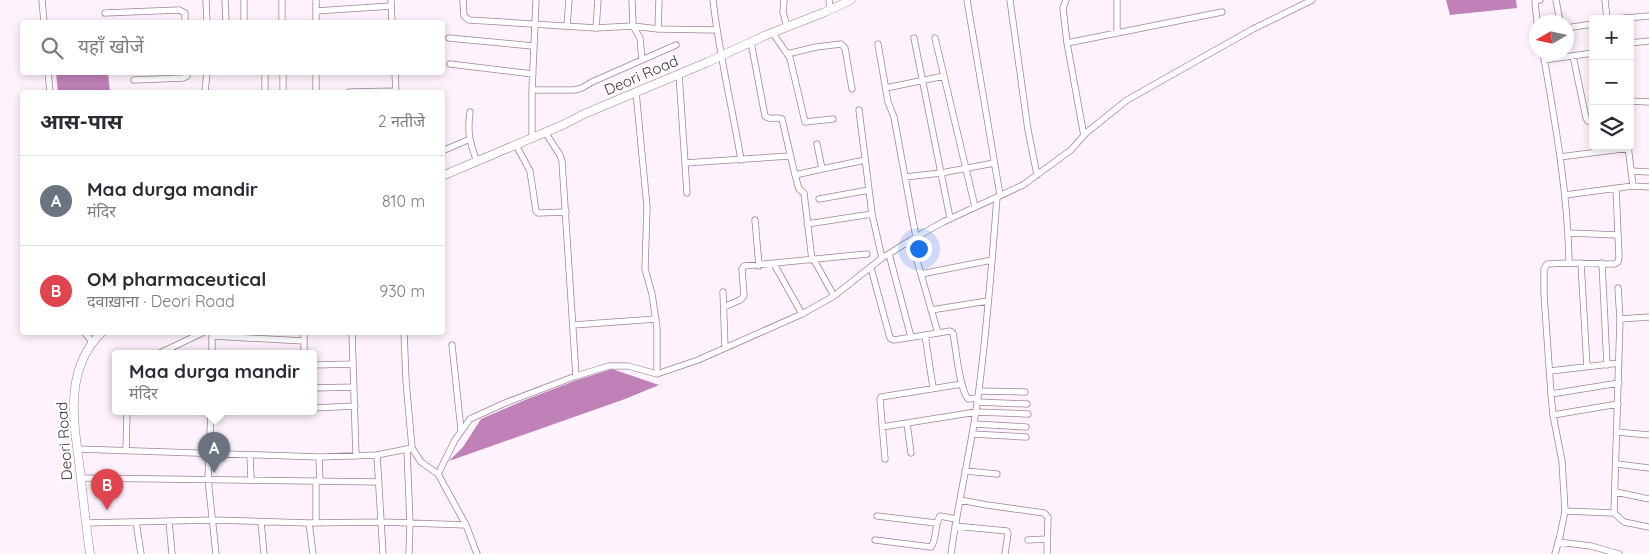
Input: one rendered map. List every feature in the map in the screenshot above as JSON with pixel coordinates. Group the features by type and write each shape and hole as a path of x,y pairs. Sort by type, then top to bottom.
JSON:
{"street":[{"path":"42,0 44,20"},
{"path":"206,0 207,20"},
{"path":"225,0 226,20"},
{"path":"244,0 244,20"},
{"path":"282,0 282,20"},
{"path":"316,0 316,20"},
{"path":"463,0 464,16 468,20 596,28 633,26 658,29 716,30"},
{"path":"532,137 533,46 536,0"},
{"path":"567,26 569,0"},
{"path":"596,28 598,0"},
{"path":"632,0 633,26 640,38 642,60"},
{"path":"658,29 659,0"},
{"path":"713,0 716,30 741,160"},
{"path":"784,0 787,27"},
{"path":"829,0 830,10"},
{"name":"Deori Road","path":"445,175 772,32 851,0"},
{"path":"951,554 978,397 998,196 967,0"},
{"path":"1010,0 1028,130 1037,175"},
{"path":"1066,0 1063,8 1067,43 1084,136"},
{"path":"1117,33 1118,0"},
{"path":"438,474 454,440 470,419 505,403 576,376 609,366 628,366 657,374 698,360 802,314 834,296 882,258 913,239 950,218 1022,185 1071,150 1084,136 1127,100 1254,29 1312,0"},
{"path":"1537,15 1535,2 1540,0"},
{"path":"1556,0 1559,15"},
{"path":"1605,0 1607,15"},
{"path":"316,10 364,3 391,3 392,20"},
{"path":"105,13 179,10 185,13 185,20"},
{"path":"1067,43 1222,12"},
{"path":"1634,17 1649,16"},
{"path":"1574,27 1589,25"},
{"path":"772,32 790,58 804,122 833,119"},
{"path":"450,38 533,46"},
{"path":"914,38 950,218"},
{"path":"935,38 975,207"},
{"path":"1634,43 1649,41"},
{"path":"751,42 765,116 782,119 795,176 804,193 813,260 834,296"},
{"path":"787,54 816,47 841,44 845,48 852,89"},
{"path":"878,44 888,102 894,116 905,177 913,239 938,333"},
{"path":"532,90 580,89 676,46"},
{"path":"1574,56 1589,54"},
{"path":"1544,60 1565,195 1569,233 1569,263"},
{"path":"1574,60 1586,118 1589,121"},
{"path":"450,64 533,74"},
{"path":"679,74 687,193"},
{"path":"48,75 50,90"},
{"path":"134,80 183,78 187,75"},
{"path":"205,90 207,75"},
{"path":"264,75 265,90"},
{"path":"283,75 283,90"},
{"path":"316,75 316,90"},
{"path":"395,75 396,90"},
{"path":"886,88 944,76"},
{"path":"636,92 647,208 645,269 656,319 657,374"},
{"path":"1634,101 1649,102"},
{"path":"859,110 872,214 882,258"},
{"path":"470,112 468,130 477,162"},
{"path":"545,132 562,161 576,376"},
{"path":"445,150 470,139"},
{"path":"817,144 822,169"},
{"path":"516,145 530,171 536,212 566,212"},
{"path":"1560,158 1610,150"},
{"path":"1629,150 1633,186"},
{"path":"685,163 790,156"},
{"path":"795,176 865,160"},
{"path":"905,177 994,163"},
{"path":"1631,171 1649,172"},
{"path":"1565,195 1633,186 1649,187"},
{"path":"1555,554 1565,511 1562,461 1553,416 1551,394 1544,269 1548,264 1614,264 1618,262 1616,188"},
{"path":"819,199 869,190"},
{"path":"807,224 872,214"},
{"path":"755,220 760,266"},
{"path":"1569,233 1618,234"},
{"path":"724,307 740,300 744,296 742,267 867,254"},
{"path":"889,254 911,337"},
{"path":"921,274 992,260"},
{"path":"1581,263 1587,367"},
{"path":"1602,263 1607,365"},
{"path":"774,264 802,314"},
{"path":"870,268 889,336 894,340 950,331 953,333 966,398 1025,392"},
{"path":"1614,513 1619,383 1620,319 1618,288"},
{"path":"723,292 725,348"},
{"path":"931,310 988,301"},
{"path":"1620,319 1649,317"},
{"path":"573,325 656,319"},
{"path":"87,335 93,342"},
{"name":"Deori Road","path":"90,554 73,406 78,374 89,347 99,335"},
{"path":"166,350 198,335"},
{"path":"212,335 212,350"},
{"path":"222,335 304,341"},
{"path":"272,335 272,340"},
{"path":"304,335 304,350"},
{"path":"352,335 356,456"},
{"path":"404,335 409,449 409,554"},
{"path":"925,335 933,388"},
{"path":"452,345 462,430"},
{"path":"1550,371 1619,363"},
{"path":"317,366 354,364"},
{"path":"1551,394 1619,383"},
{"path":"885,459 880,398 962,384"},
{"path":"317,388 354,387"},
{"path":"978,397 1028,404"},
{"path":"1553,416 1618,404"},
{"path":"317,408 354,406"},
{"path":"882,428 976,412 1028,414"},
{"path":"126,450 127,415"},
{"path":"211,415 208,479 216,554"},
{"path":"907,423 911,454"},
{"path":"974,424 1026,427"},
{"path":"1618,432 1649,435"},
{"path":"972,434 1026,437"},
{"path":"78,450 319,457 377,455 409,449"},
{"path":"409,449 421,462 438,474 466,524 477,554"},
{"path":"250,455 251,479"},
{"path":"377,455 383,554"},
{"path":"316,523 319,457"},
{"path":"1617,464 1649,468"},
{"path":"965,471 997,474"},
{"path":"81,478 379,482"},
{"path":"1616,492 1649,498"},
{"path":"960,500 1044,513 1048,517 1047,554"},
{"path":"1565,511 1614,513 1624,522 1649,527"},
{"path":"875,540 931,548 934,544 936,523 941,515 956,519"},
{"path":"878,516 936,523"},
{"path":"86,523 212,520 466,524"},
{"path":"169,521 172,554"},
{"path":"136,522 141,554"},
{"path":"261,522 264,554"},
{"path":"309,523 313,554"},
{"path":"955,526 1007,531 1005,554"},
{"path":"1028,540 1047,539"},
{"path":"1558,542 1591,546 1619,554"}],"shaded area":[{"path":"1446,0 1516,0 1517,8 1450,15"},
{"path":"56,75 108,75 110,90 58,90"},
{"path":"612,369 659,385 625,399 449,461 463,447 481,419 577,380"}],"place":[{"name":"Maa durga mandir","path":"214,473"},
{"name":"OM pharmaceutical","path":"107,510"}]}
